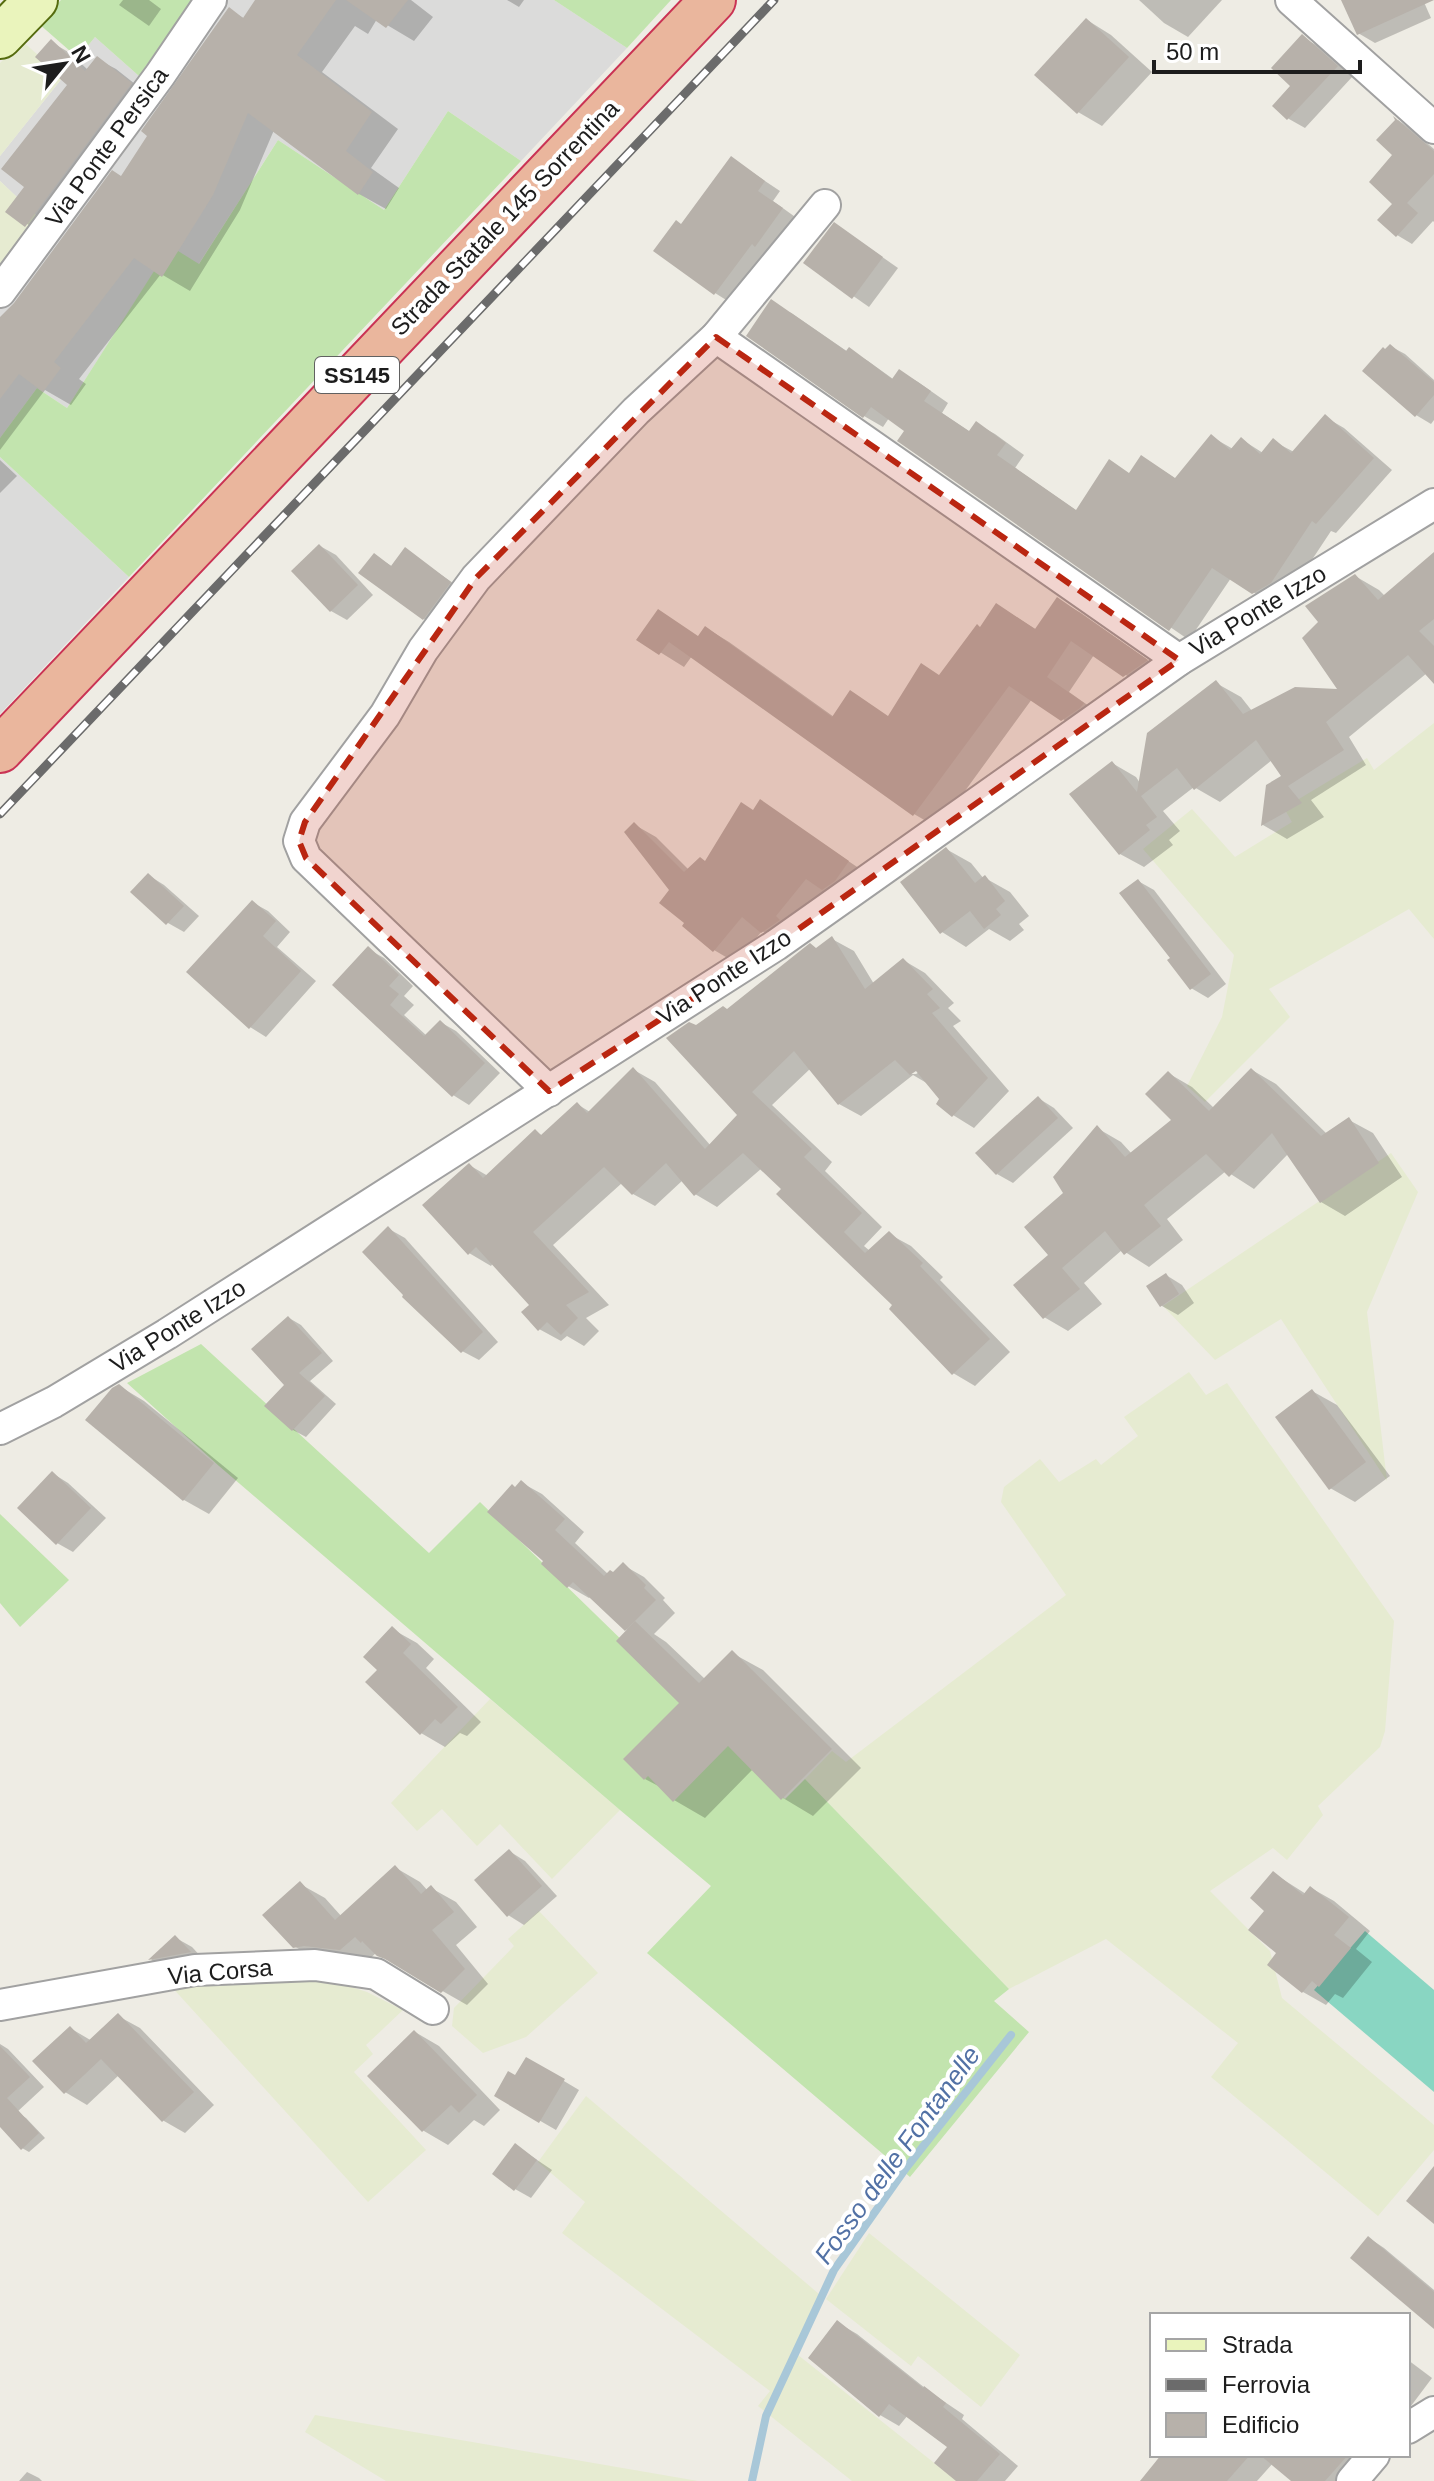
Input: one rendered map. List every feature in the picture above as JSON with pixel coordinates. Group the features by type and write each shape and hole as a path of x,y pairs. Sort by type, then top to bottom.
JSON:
{"highway":[{"name":"Strada Statale 145 Sorrentina","path":"0,750 713,0"}],"main road":[{"path":"0,37 36,0"}],"street":[{"name":"Via Ponte Persica","path":"0,292 160,75 211,0"},
{"path":"1291,0 1434,128"},
{"path":"549,1091 306,858 299,841 305,822 385,715 423,650 476,578 636,411 716,337 825,205"},
{"path":"716,337 1179,660"},
{"name":"Via Ponte Izzo","path":"0,1429 54,1402 167,1334 776,945 1179,660 1434,504"},
{"name":"Via Corsa","path":"0,2005 195,1970 315,1965 376,1974 433,2009"},
{"path":"1352,2481 1372,2457"}],"highlighted area":[{"path":"716,337 1179,660 776,945 549,1091 306,858 299,841 305,822 476,578"}],"shaded area":[{"path":"192,0 554,0 627,48 521,161 448,111 384,210 278,140 198,265 170,247 67,408 37,388 0,438 0,266 37,216 0,181 0,156 95,37 139,76"},
{"path":"0,457 129,577 0,714"}],"green space":[{"path":"61,0 192,0 139,76 95,37 78,58 38,23"},
{"path":"554,0 671,0 627,48"},
{"path":"22,41 63,77 0,156 0,63"},
{"path":"448,111 521,161 129,577 0,457 0,438 37,388 67,408 170,246 199,264 278,140 384,210"},
{"path":"0,181 37,216 0,266"},
{"path":"1434,723 1434,939 1409,909 1269,989 1290,1017 1205,1102 1187,1086 1222,1017 1234,955 1143,849 1192,809 1235,857 1292,822 1284,808 1367,758 1374,770"},
{"path":"1391,1153 1418,1192 1367,1312 1387,1481 1281,1319 1215,1360 1163,1306"},
{"path":"201,1344 429,1553 480,1502 785,1799 805,1779 1009,1989 994,2001 1029,2032 910,2177 647,1953 711,1886 219,1466 127,1383"},
{"path":"1189,1372 1206,1395 1227,1383 1394,1621 1385,1731 1380,1747 1318,1806 1323,1815 1287,1860 1273,1848 1210,1891 1270,1951 1282,1998 1434,2125 1434,2150 1378,2216 1211,2077 1238,2043 1106,1939 1009,1989 805,1779 832,1751 846,1762 1066,1595 1001,1502 1004,1487 1040,1459 1059,1482 1096,1459 1101,1465 1138,1436 1124,1417"},
{"path":"0,1514 69,1580 20,1627 0,1603"},
{"path":"490,1699 620,1810 552,1879 500,1824 477,1846 442,1809 417,1831 391,1803"},
{"path":"539,1911 598,1973 526,2037 483,2053 452,2026 454,2008 514,1946 508,1939"},
{"path":"1365,1931 1434,1990 1434,2092 1314,1990"},
{"path":"315,1975 367,1992 403,2010 366,2045 373,2054 354,2072 426,2150 368,2202 169,1984"},
{"path":"586,2096 819,2294 793,2351 957,2481 852,2481 758,2406 770,2391 562,2233 585,2202 538,2162"},
{"path":"869,2233 1020,2355 981,2407 918,2356 911,2366 826,2299"},
{"path":"315,2415 698,2481 386,2481 305,2432"}],"building":[{"path":"255,0 336,0 297,55 372,112 346,151 373,172 358,195 248,113 213,195 162,277 134,258 54,362 61,368 43,392 19,374 0,399 0,317 14,303 112,170 121,176 147,136 141,131 229,7 243,18"},
{"path":"346,0 408,0 386,28"},
{"path":"1341,0 1434,0 1357,35"},
{"path":"1086,18 1129,57 1077,114 1034,75"},
{"path":"1302,34 1338,66 1287,120 1272,106 1290,86 1271,68"},
{"path":"51,39 85,71 97,56 132,83 25,227 5,212 24,187 1,169 67,85 35,57"},
{"path":"1393,116 1434,151 1434,174 1407,203 1418,213 1396,237 1377,220 1392,204 1369,182 1392,155 1376,140 1395,120"},
{"path":"731,156 765,181 758,191 783,208 714,295 653,251 676,220 681,224"},
{"path":"834,222 883,257 852,299 803,263"},
{"path":"771,299 846,351 849,347 892,379 899,369 931,391 924,401 969,431 976,421 1006,443 997,455 1076,510 1109,459 1129,473 1141,455 1175,478 1211,434 1230,450 1241,437 1260,454 1273,438 1291,453 1325,414 1374,458 1316,524 1312,521 1271,583 1252,594 1212,568 1169,631 897,441 904,431 871,407 863,418 746,336"},
{"path":"1390,344 1434,382 1434,395 1415,417 1362,371 1383,347 1385,349"},
{"path":"319,544 358,585 330,612 291,571"},
{"path":"405,547 451,582 423,620 358,573 374,553 391,566"},
{"path":"1434,552 1434,619 1419,631 1434,646 1434,684 1408,655 1326,722 1344,750 1288,786 1302,803 1261,826 1266,785 1281,776 1256,740 1194,790 1177,768 1141,796 1157,817 1146,825 1150,830 1119,855 1069,794 1112,761 1137,792 1147,733 1216,680 1243,714 1295,687 1337,689 1302,638 1318,622 1305,606 1355,574 1378,600"},
{"path":"1057,597 1148,660 1123,677 1071,641 1047,677 1084,703 1080,708 1061,721 1009,686 913,816 669,642 659,655 636,640 658,609 698,636 705,626 832,717 850,690 888,716 921,663 939,675 996,603 1035,629"},
{"path":"760,799 849,861 835,881 822,890 806,879 776,916 780,920 761,933 742,917 713,952 659,903 669,890 624,832 634,822 684,872 700,857 705,861 741,802 753,810"},
{"path":"946,847 975,883 985,875 1005,901 996,909 1001,915 984,929 970,911 940,934 900,882"},
{"path":"148,873 184,906 166,925 130,892"},
{"path":"1138,879 1211,974 1190,990 1167,960 1170,958 1119,893"},
{"path":"252,900 276,921 263,936 301,971 249,1029 186,972"},
{"path":"832,936 865,989 903,958 933,989 927,994 940,1008 932,1013 988,1078 952,1117 936,1104 939,1099 916,1071 910,1075 895,1060 838,1105 794,1051 752,1092 812,1149 804,1157 862,1213 844,1232 865,1253 889,1231 923,1263 920,1266 990,1339 952,1375 889,1309 892,1305 776,1194 781,1189 743,1153 694,1196 666,1163 632,1195 604,1167 533,1232 589,1292 566,1305 578,1318 561,1335 547,1322 538,1331 521,1312 529,1305 476,1247 468,1255 422,1205 469,1163 483,1178 535,1129 541,1135 577,1102 587,1113 633,1067 705,1149 737,1115 666,1038 689,1022 696,1025 723,1006 727,1009 810,943 816,948"},
{"path":"368,946 399,975 389,986 399,994 390,1005 424,1036 440,1020 485,1063 452,1097 332,985"},
{"path":"1251,1068 1321,1136 1349,1117 1379,1163 1320,1203 1272,1133 1229,1177 1206,1154 1144,1205 1161,1226 1124,1255 1105,1231 1062,1268 1080,1289 1043,1319 1013,1285 1048,1255 1024,1227 1063,1193 1053,1177 1097,1125 1125,1157 1171,1120 1145,1094 1168,1071 1209,1111"},
{"path":"1038,1096 1058,1118 996,1175 975,1153"},
{"path":"388,1226 483,1332 461,1353 402,1297 362,1252"},
{"path":"1166,1273 1179,1294 1160,1307 1146,1286"},
{"path":"288,1316 322,1353 299,1373 325,1396 292,1431 264,1406 284,1385 251,1349"},
{"path":"119,1384 214,1463 183,1501 85,1420"},
{"path":"1312,1389 1366,1462 1329,1490 1275,1417"},
{"path":"52,1471 91,1508 56,1545 17,1508"},
{"path":"521,1480 565,1519 555,1530 604,1576 623,1562 646,1585 644,1588 656,1600 625,1631 573,1582 567,1588 541,1564 543,1561 487,1512 512,1484 515,1487"},
{"path":"635,1621 699,1683 732,1650 832,1749 781,1800 728,1746 673,1802 648,1776 644,1780 623,1759 679,1703 616,1641"},
{"path":"392,1626 411,1644 403,1653 458,1707 441,1724 435,1719 420,1735 365,1682 377,1670 363,1657"},
{"path":"509,1849 542,1886 507,1917 474,1880"},
{"path":"395,1865 421,1894 431,1885 454,1912 432,1930 465,1969 441,1993 377,1956 355,1937 340,1950 304,1946 293,1948 262,1915 300,1881 335,1920"},
{"path":"1273,1871 1303,1895 1310,1886 1349,1917 1334,1935 1351,1948 1319,1987 1312,1981 1302,1993 1267,1965 1276,1953 1248,1930 1264,1911 1250,1898"},
{"path":"175,1935 191,1952 148,1960"},
{"path":"118,2013 194,2092 162,2122 101,2059 64,2094 32,2061 70,2026 86,2043"},
{"path":"414,2030 477,2095 459,2113 451,2105 422,2132 367,2076"},
{"path":"0,2046 30,2077 7,2098 39,2133 21,2150 0,2127"},
{"path":"526,2057 565,2079 539,2123 494,2096 508,2071 515,2075"},
{"path":"515,2143 537,2160 514,2191 492,2174"},
{"path":"1434,2166 1434,2224 1406,2201"},
{"path":"1368,2236 1434,2292 1434,2329 1350,2258"},
{"path":"837,2320 946,2403 943,2407 1000,2454 977,2481 956,2481 934,2463 947,2447 889,2404 879,2417 808,2358"},
{"path":"1159,2457 1248,2457 1227,2481 1140,2481"},
{"path":"1262,2457 1346,2457 1325,2481 1291,2481"}],"waterway":[{"name":"Fosso delle Fontanelle","path":"752,2481 766,2416 834,2270 906,2168 1011,2035"}],"railway":[{"path":"0,814 774,0"}]}
